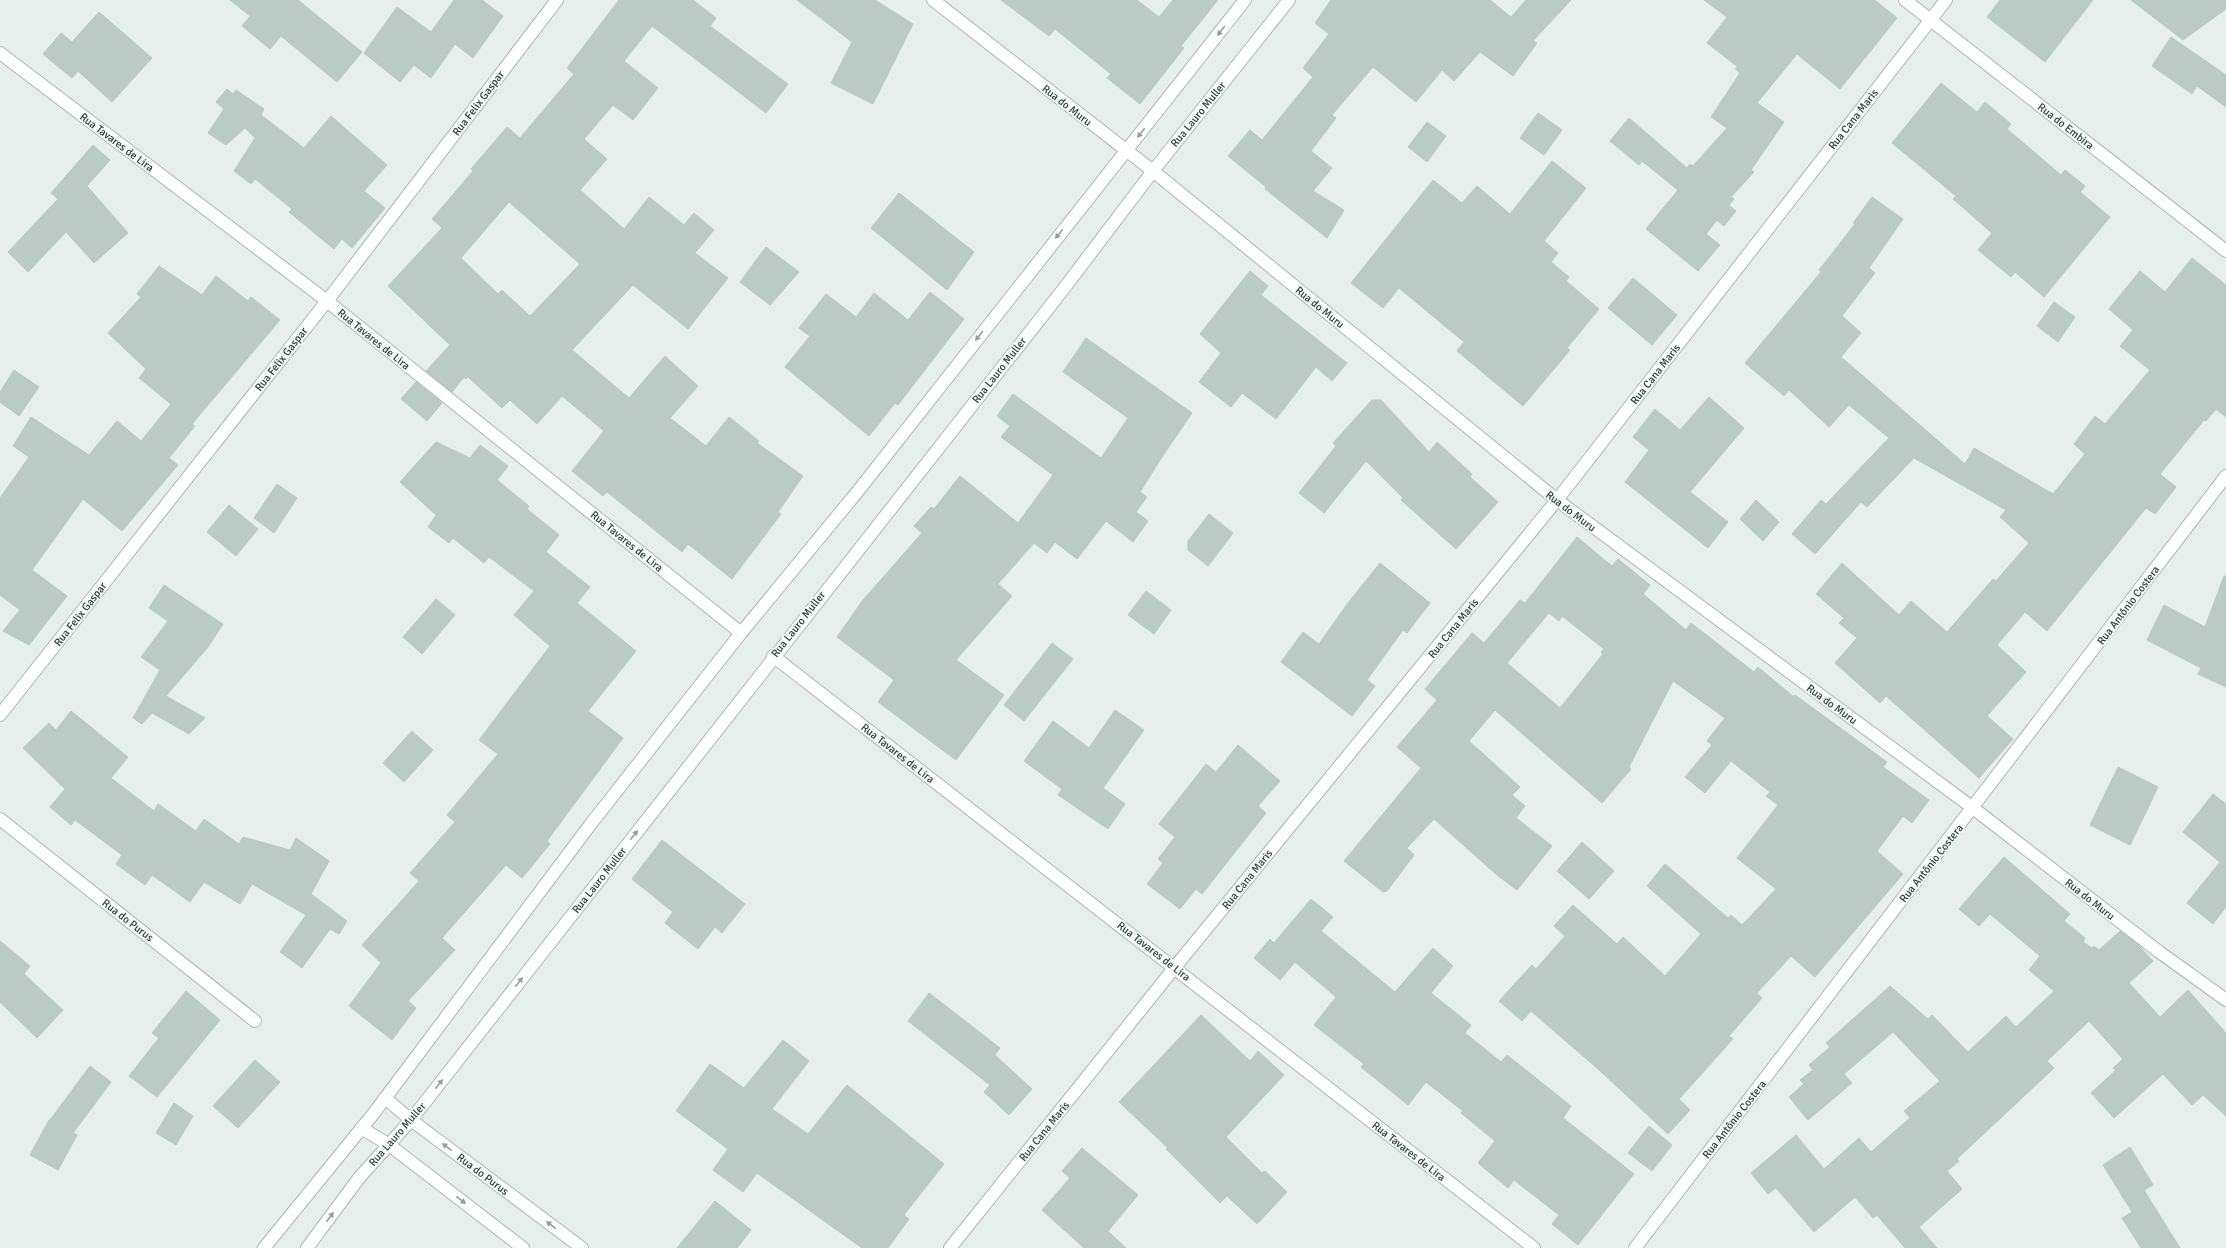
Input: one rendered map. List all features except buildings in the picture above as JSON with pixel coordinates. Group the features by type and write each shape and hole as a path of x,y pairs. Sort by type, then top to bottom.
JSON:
{"street":[{"name":"Rua Felix Gaspar","path":"0,715 327,301 557,0"},
{"name":"Rua do Muru","path":"933,0 1153,171 1557,500 1973,808 2158,951 2226,1000"},
{"path":"264,1248 385,1098 590,824 741,633 858,491 1036,262 1127,152 1245,0"},
{"name":"Rua Lauro Muller","path":"307,1248 359,1178 411,1120 773,656 1062,291 1153,171 1289,0"},
{"name":"Rua do Embira","path":"1905,0 2226,251"},
{"name":"Rua Cana Maris","path":"950,1248 1175,967 1557,500 1946,0"},
{"name":"Rua Tavares de Lira","path":"0,53 327,301 741,633"},
{"name":"Rua Antônio Costera","path":"1635,1248 2226,476"},
{"name":"Rua Tavares de Lira","path":"773,656 1175,967 1534,1248"},
{"name":"Rua do Purus","path":"0,819 255,1021"},
{"name":"Rua do Purus","path":"385,1098 411,1120 582,1248"},
{"path":"361,1128 388,1144 523,1248"}]}
